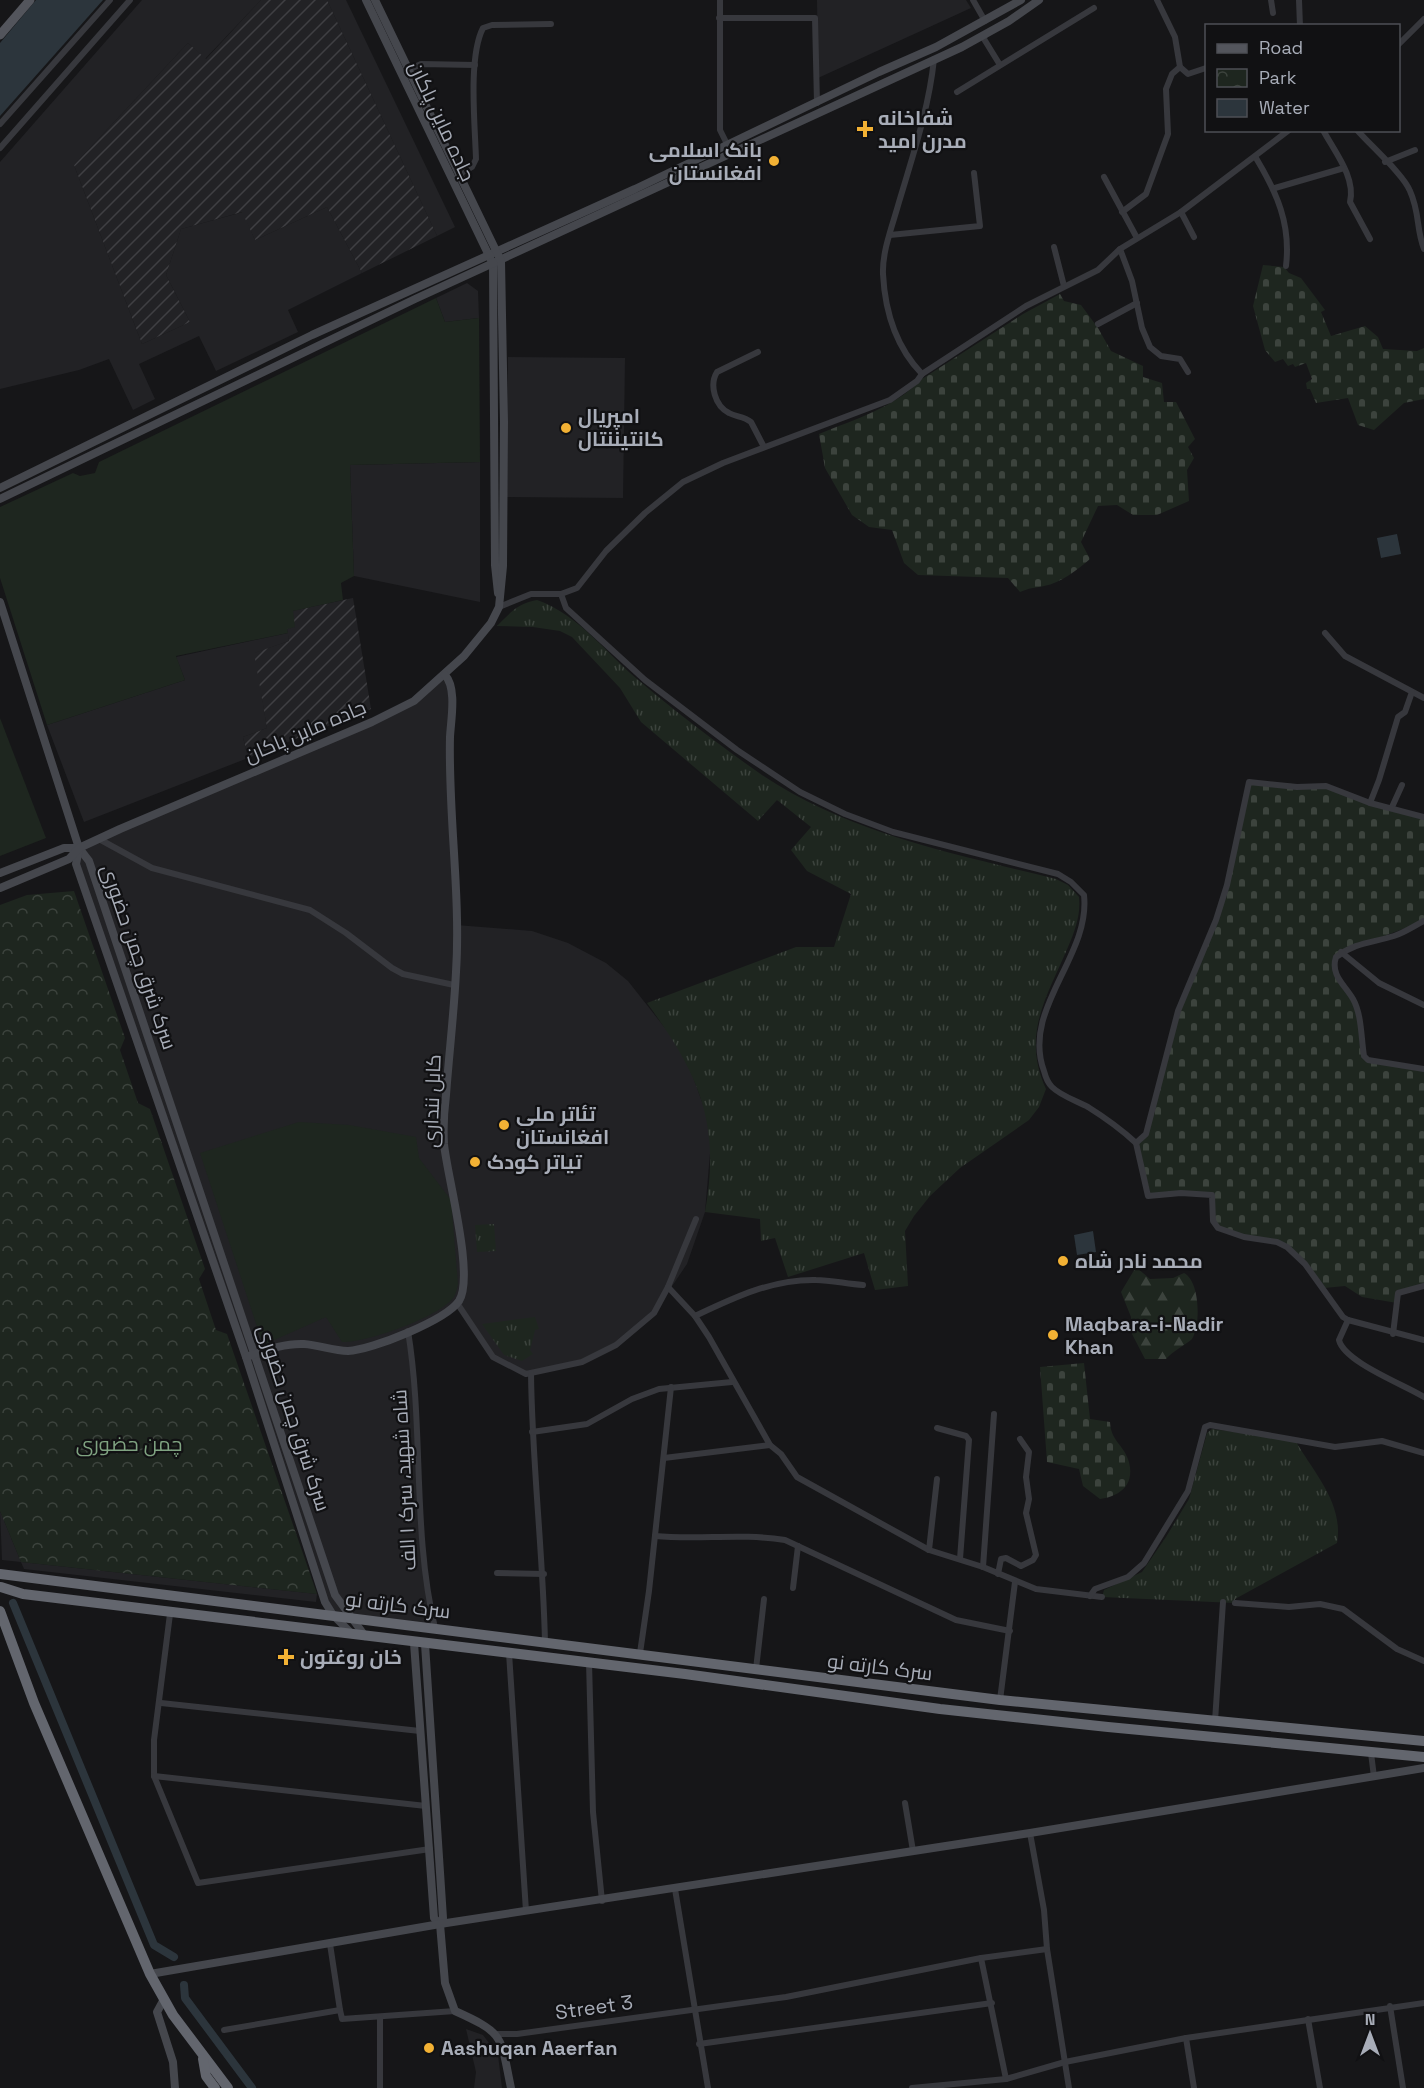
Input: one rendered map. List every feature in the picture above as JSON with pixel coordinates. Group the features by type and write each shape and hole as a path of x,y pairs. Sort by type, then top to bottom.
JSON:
{"highway":[{"name":"سرک کارته نو","path":"0,1582 352,1617 1000,1700 1424,1744"},
{"name":"سرک کارته نو","path":"0,1582 23,1594 170,1614 589,1662 940,1709 1371,1754 1424,1757"},
{"path":"0,1611 34,1703 150,1974 163,2001 203,2059 216,2070 228,2088"},
{"path":"203,2059 206,2076 215,2088"}],"main road":[{"path":"1,33 30,0"},
{"name":"جاده ماین پاکان","path":"366,0 492,253"},
{"path":"375,0 497,263 504,433 503,566 498,594 499,607"},
{"path":"0,488 312,335 635,189 817,103 985,21 1021,0"},
{"path":"0,499 934,59 1009,21 1039,0"},
{"path":"0,602 79,848"},
{"name":"جاده ماین پاکان","path":"79,848 372,722 414,701 445,675 491,623 499,607"},
{"name":"کابل ننداری","path":"445,675 451,686 454,985 444,1145 458,1211 464,1282 462,1295 457,1303"},
{"path":"0,873 64,848 79,848"},
{"path":"0,888 69,859 79,848"},
{"name":"سرک شرق چمن حضوری","path":"79,848 76,864 335,1595 365,1636"},
{"name":"سرک شرق چمن حضوری","path":"79,848 89,861 251,1355 326,1602 333,1615"},
{"path":"251,1355 282,1346 303,1344 337,1350 359,1349 408,1331 442,1315 457,1303"},
{"name":"سرک کارته نو","path":"333,1615 352,1634"},
{"path":"419,1643 420,1731 435,1918 440,1924"},
{"path":"419,1643 443,1917 440,1924 445,1983 455,2011 496,2034 501,2040 511,2088"},
{"path":"150,1974 440,1924 602,1901 1424,1768"},
{"path":"163,2001 158,2012 175,2083 183,2088"}],"street":[{"path":"0,124 110,0"},
{"path":"0,148 130,0"},
{"path":"720,0 720,130 732,153"},
{"path":"973,0 985,21"},
{"path":"1157,0 1175,37 1180,67 1188,74 1205,68"},
{"path":"1270,0 1274,13"},
{"path":"1299,0 1300,24"},
{"path":"957,92 1094,8"},
{"path":"719,18 815,18 817,103"},
{"path":"1400,43 1424,19"},
{"path":"458,175 472,167 476,159 475,65 477,40 483,28 492,25 551,24"},
{"path":"985,34 984,39 1000,65"},
{"path":"922,374 904,355 892,330 883,272 890,235 931,87 934,59"},
{"path":"408,70 422,64 475,65"},
{"path":"1122,212 1146,194 1167,134 1166,89 1172,74 1180,67"},
{"path":"499,607 531,594 561,594 577,588 622,536 682,482 764,447 890,400 917,381 922,374 1026,306 1098,270 1120,249 1181,212 1256,158 1287,132"},
{"path":"1324,132 1344,168 1353,193 1350,202 1370,239"},
{"path":"1360,132 1409,187 1422,217 1418,234 1424,249"},
{"path":"1385,162 1415,150"},
{"path":"1256,158 1275,188 1280,204 1288,254 1286,266"},
{"path":"1275,188 1344,168"},
{"path":"890,235 980,226 974,173"},
{"path":"1104,177 1137,238"},
{"path":"1181,212 1194,237"},
{"path":"1054,247 1064,286"},
{"path":"1120,249 1150,347 1161,356 1180,359 1188,372"},
{"path":"1098,324 1137,303"},
{"path":"758,352 717,372 713,392 720,405 729,414 748,419 764,447"},
{"path":"561,594 566,608 645,681 755,764 800,792 845,814 893,832 1058,874 1071,882 1084,895 1083,916 1076,940 1045,1014 1039,1042 1042,1068 1052,1087 1089,1108 1136,1143 1148,1196 1182,1193 1212,1195 1214,1221 1218,1228 1244,1237 1277,1242 1287,1248 1305,1264 1343,1317 1393,1334 1424,1340"},
{"path":"1325,633 1345,656 1424,698"},
{"path":"1370,803 1399,715 1405,712 1412,692"},
{"path":"1136,1143 1146,1134 1178,1011 1213,929 1227,885 1249,782 1297,787 1326,786 1370,803 1392,807 1424,818"},
{"path":"1392,807 1402,785"},
{"path":"99,839 152,868 310,910 403,974 454,985"},
{"path":"1424,921 1398,935 1365,941 1341,952 1336,957 1334,966 1343,988 1353,999 1359,1017 1364,1056 1375,1063 1424,1069"},
{"path":"1341,952 1378,983 1424,1005"},
{"path":"457,1303 493,1357 508,1367 526,1374 582,1362 628,1337 654,1313 668,1287 696,1219"},
{"path":"695,1316 744,1292 795,1282 817,1280 863,1285"},
{"path":"1393,1334 1398,1293 1424,1286"},
{"path":"668,1287 695,1316 770,1445 780,1454 797,1477 929,1550 982,1567 1036,1589 1102,1597"},
{"path":"1348,1320 1339,1340 1341,1346 1371,1369 1424,1397"},
{"name":"شاه شهید، سرک ۱ الف","path":"408,1331 414,1370 426,1578 435,1628"},
{"path":"531,1373 532,1431 544,1574 545,1642"},
{"path":"532,1431 587,1424 632,1399 670,1387 732,1382"},
{"path":"640,1653 664,1458 670,1387"},
{"path":"982,1567 994,1414"},
{"path":"1090,1596 1095,1589 1128,1577 1144,1563 1188,1491 1205,1427 1335,1447 1382,1441 1424,1453"},
{"path":"937,1428 966,1436 969,1440 960,1559"},
{"path":"998,1574 1001,1559 1006,1558 1021,1566 1034,1560 1036,1555 1026,1513 1029,1496 1026,1477 1029,1452 1020,1439"},
{"path":"664,1458 770,1445"},
{"path":"929,1550 937,1479"},
{"path":"655,1536 691,1539 754,1535 785,1540 956,1620 1010,1631"},
{"path":"793,1588 798,1546"},
{"path":"497,1573 544,1574"},
{"path":"1000,1700 1015,1582"},
{"path":"756,1669 764,1599"},
{"path":"1215,1722 1223,1602"},
{"path":"1234,1602 1289,1607 1320,1604 1343,1610 1397,1649 1424,1661"},
{"path":"170,1614 161,1703 154,1740 154,1776 198,1883 430,1849"},
{"path":"509,1653 526,1911"},
{"path":"589,1662 593,1812 602,1901"},
{"path":"161,1703 420,1731"},
{"path":"1371,1754 1374,1777"},
{"path":"154,1776 426,1806"},
{"path":"905,1803 913,1851"},
{"path":"1030,1833 1044,1910 1047,1949 1070,2088"},
{"path":"675,1888 708,2088"},
{"path":"330,1944 342,2019 455,2011"},
{"name":"Street 3","path":"496,2034 517,2034 786,1997 981,1959 1047,1949"},
{"path":"981,1959 1006,2079"},
{"path":"699,2044 992,2003"},
{"path":"912,2088 1006,2079 1065,2062 1186,2038 1390,2006 1424,2003"},
{"path":"1390,2006 1403,2088"},
{"path":"224,2030 340,2010"},
{"path":"380,2017 380,2088"},
{"path":"1308,2019 1320,2088"},
{"path":"1186,2038 1194,2088"}],"shaded area":[{"path":"142,0 261,0 205,59 188,43 74,165 142,344 190,322 166,275 181,229 243,212 255,240 327,207 362,273 288,310 298,332 216,371 199,336 139,364 155,399 133,410 109,359 79,370 0,389 0,162"},
{"path":"261,0 327,0 437,236 362,273 327,207 255,240 242,212 181,229 166,275 190,322 142,344 74,165 188,43 206,59"},
{"path":"327,0 346,0 455,227 437,236"},
{"path":"817,0 966,0 971,8 818,78"},
{"path":"467,283 478,291 479,318 445,322 436,298"},
{"name":"امپریال کانتیننتال","path":"508,357 625,358 623,498 507,497"},
{"path":"480,462 480,602 354,576 350,465"},
{"path":"353,598 371,709 248,758 243,737 267,728 254,653 289,641 287,629 292,611"},
{"path":"288,633 289,641 255,653 267,728 243,737 248,758 84,822 47,725 185,680 176,657"},
{"path":"445,675 449,679 456,925 532,931 568,943 606,963 628,981 676,1042 693,1077 705,1110 711,1142 705,1212 687,1264 654,1313 628,1337 582,1362 526,1374 493,1357 457,1303 408,1331 426,1578 435,1628 333,1615 76,864 79,848 414,701"},
{"path":"0,1511 21,1562 2,1560"},
{"path":"21,1562 317,1594 316,1602 24,1569"},
{"path":"466,2029 483,2035 498,2055 502,2088 474,2088 476,2072"}],"green space":[{"path":"1263,265 1284,267 1289,273 1301,278 1325,310 1321,312 1331,336 1365,326 1378,337 1383,349 1417,351 1424,348 1424,399 1404,403 1374,430 1358,425 1348,398 1316,403 1310,389 1307,389 1306,383 1312,379 1306,363 1295,367 1293,364 1288,366 1283,359 1275,362 1265,350 1253,306"},
{"path":"1060,294 1064,301 1081,305 1111,351 1143,366 1143,377 1162,383 1164,402 1176,402 1195,439 1188,447 1194,458 1187,470 1189,501 1157,515 1133,515 1117,505 1098,506 1081,542 1090,559 1068,576 1050,584 1020,592 1008,578 918,575 904,563 892,530 869,527 852,515 825,468 819,434 887,405 922,379 1023,314"},
{"path":"436,298 445,322 479,318 480,462 350,465 354,576 341,583 343,600 293,611 295,627 287,629 288,633 176,656 185,680 47,725 0,578 0,507 73,473 80,476 95,473 99,462"},
{"path":"537,600 567,616 657,696 762,775 796,795 831,813 904,840 1056,879 1068,885 1079,897 1075,929 1045,999 1036,1033 1039,1069 1046,1089 1039,1107 1029,1120 960,1168 930,1196 914,1216 905,1231 908,1286 875,1290 864,1253 788,1277 775,1238 761,1241 760,1219 705,1212 710,1152 702,1101 680,1053 647,1003 796,947 834,947 851,894 807,871 791,850 811,827 777,800 758,821 641,722 620,688 572,637 560,631 533,627 497,626 519,606"},
{"path":"0,718 46,838 0,856"},
{"path":"1249,782 1319,785 1424,817 1424,921 1342,952 1334,966 1353,999 1367,1060 1424,1069 1424,1286 1398,1293 1397,1303 1362,1297 1345,1286 1324,1288 1305,1264 1277,1242 1244,1237 1215,1225 1213,1199 1208,1193 1152,1198 1136,1143 1143,1138 1178,1017 1216,920"},
{"name":"چمن حضوری","path":"74,891 125,1038 120,1050 138,1103 150,1109 205,1269 199,1279 216,1330 227,1334 317,1594 21,1562 0,1511 0,905 27,895"},
{"path":"299,1122 349,1125 416,1137 419,1158 451,1200 458,1284 454,1297 446,1305 419,1320 368,1338 342,1342 326,1317 263,1345 200,1153"},
{"path":"494,1224 496,1251 477,1252 475,1225"},
{"path":"1136,1267 1150,1279 1173,1278 1184,1273 1193,1285 1196,1294 1198,1314 1192,1339 1166,1359 1145,1359 1132,1334 1131,1317 1121,1292"},
{"path":"535,1317 539,1329 535,1330 530,1350 533,1354 522,1361 504,1355 482,1324"},
{"path":"1084,1363 1090,1419 1110,1422 1112,1434 1126,1454 1130,1467 1130,1475 1125,1487 1115,1495 1100,1499 1083,1486 1079,1469 1047,1462 1040,1367"},
{"path":"1212,1429 1295,1440 1332,1501 1338,1528 1337,1543 1235,1599 1235,1603 1102,1597 1104,1590 1142,1572 1166,1537 1189,1499 1207,1433"}],"water":[{"path":"36,0 103,0 0,116 0,43"},
{"path":"1397,534 1401,554 1381,558 1377,538"},
{"path":"1093,1231 1096,1252 1077,1255 1074,1235"}],"waterway":[{"path":"13,1603 154,1945 174,1957"},
{"path":"184,1985 185,1998 252,2088"}],"place":[{"name":"شفاخانه مدرن امید","path":"865,129"},
{"name":"بانک اسلامی افغانستان","path":"774,161"},
{"name":"امپریال کانتیننتال","path":"566,428"},
{"name":"تئاتر ملی افغانستان","path":"504,1125"},
{"name":"تیاتر کودک","path":"475,1162"},
{"name":"محمد نادر شاه","path":"1063,1261"},
{"name":"Maqbara-i-Nadir Khan","path":"1053,1335"},
{"name":"خان روغتون","path":"286,1657"},
{"name":"Aashuqan Aaerfan","path":"429,2048"}]}
